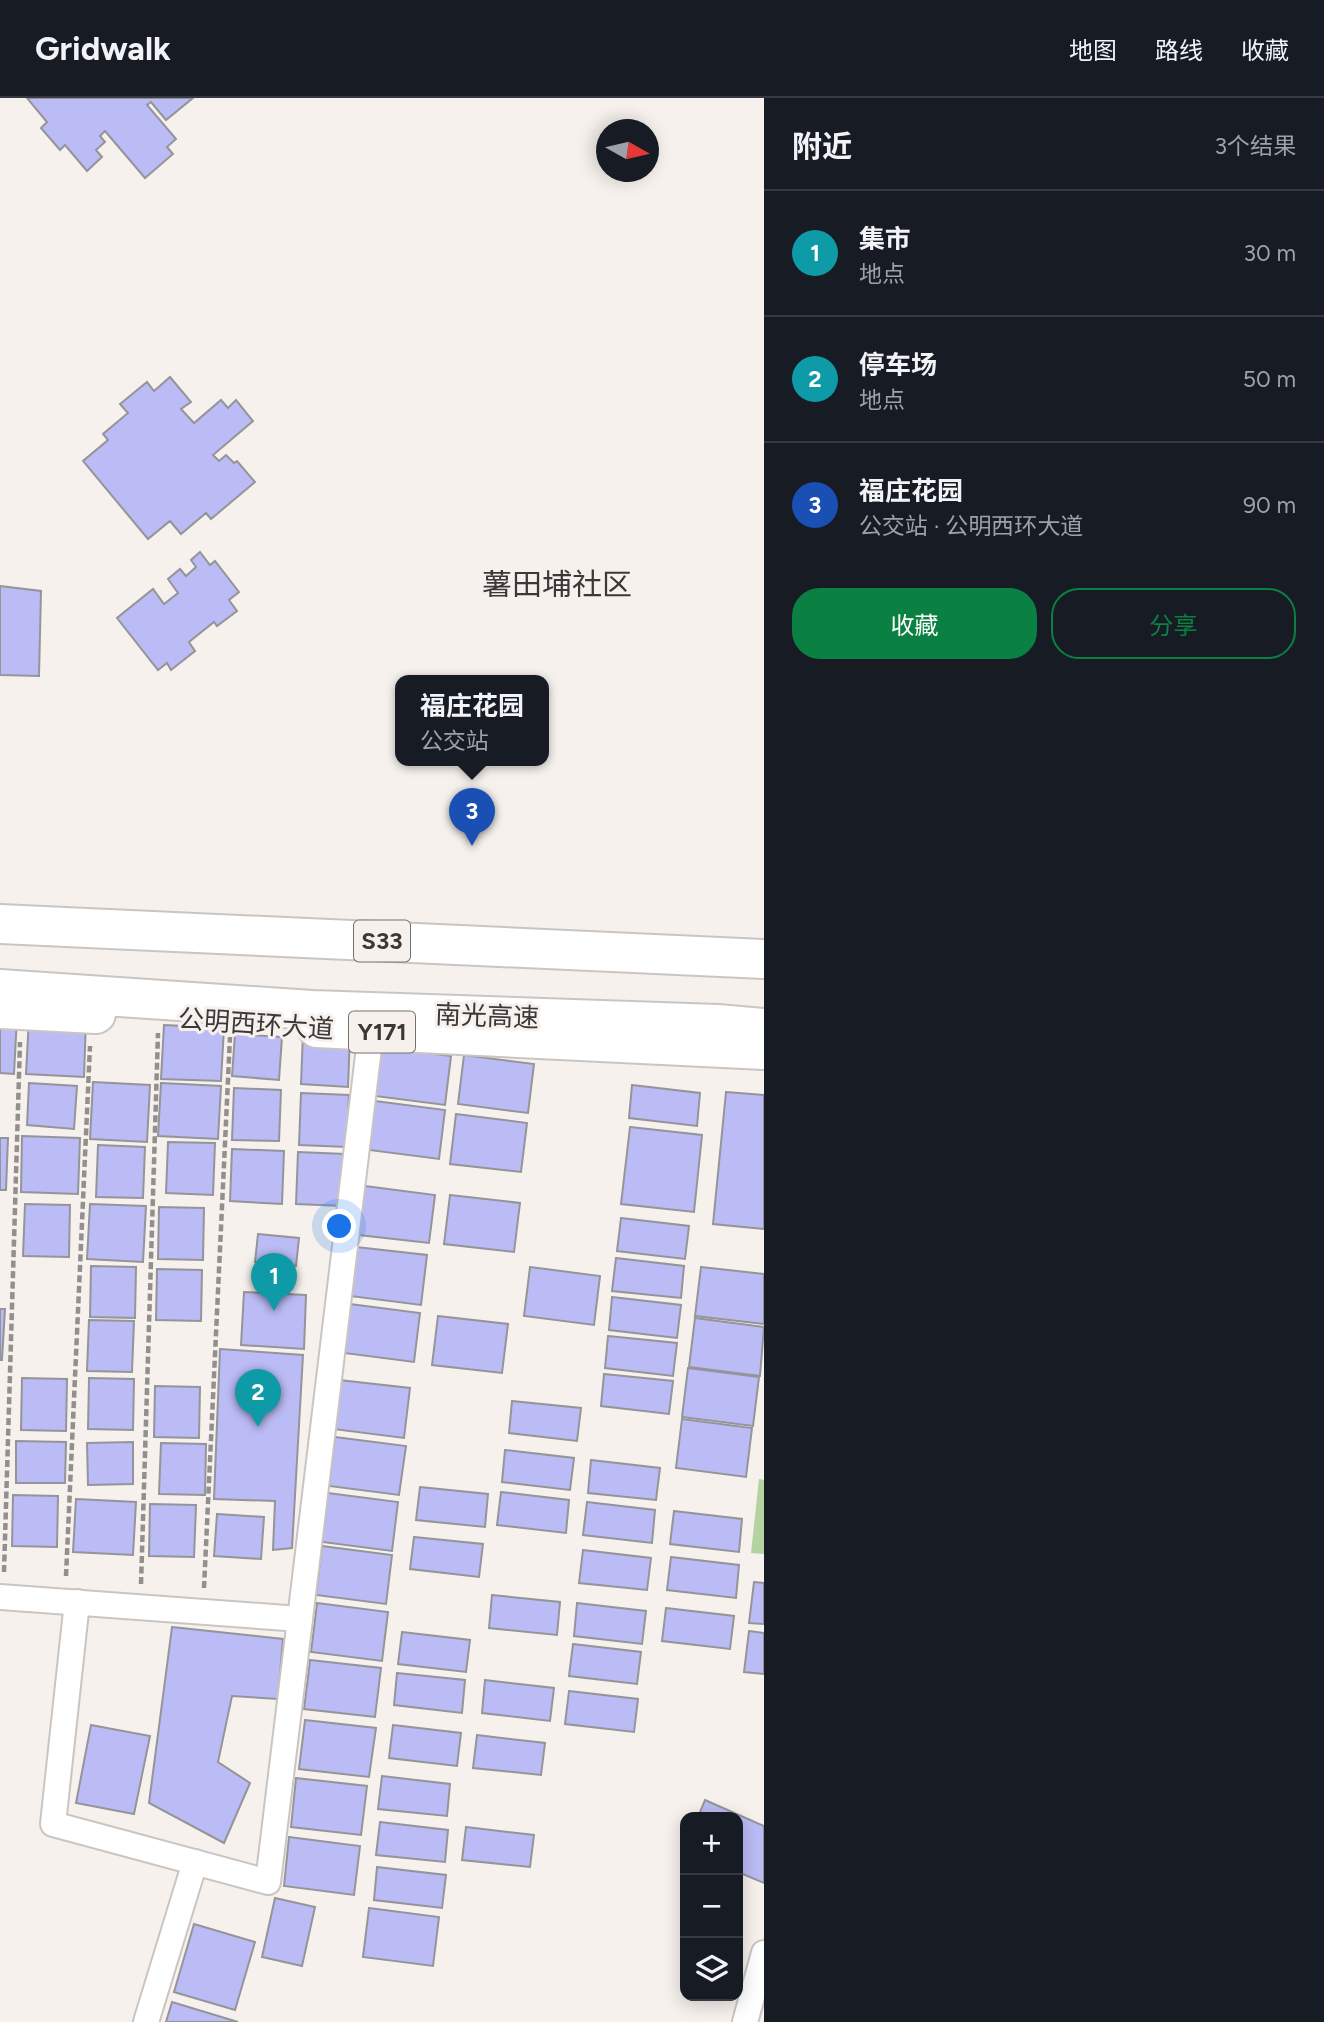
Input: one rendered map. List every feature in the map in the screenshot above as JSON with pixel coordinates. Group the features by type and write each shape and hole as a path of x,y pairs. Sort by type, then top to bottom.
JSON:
{"main road":[{"path":"0,914 764,946"},
{"name":"S33","path":"0,924 764,959"},
{"name":"公明西环大道","path":"7,1003 92,1014 231,1023 764,1050"},
{"name":"南光高速","path":"7,1003 312,1010 718,1024 764,1028"}],"street":[{"path":"71,1602 53,1824 268,1882 371,1031"},
{"path":"2,1597 300,1619"},
{"path":"146,2022 195,1863"},
{"path":"745,2022 764,1953"}],"path":[{"path":"2,1597 7,1003"},
{"path":"71,1602 92,1014"},
{"path":"140,1607 159,1018"},
{"path":"203,1612 231,1023"}],"green space":[{"path":"759,1479 764,1480 764,1554 751,1553"}],"building":[{"path":"27,98 193,98 166,120 151,102 147,105 176,139 167,147 173,154 145,178 105,131 100,136 105,142 96,150 102,157 87,171 65,145 60,150 41,128 47,122"},
{"path":"170,377 191,402 181,409 194,423 221,400 228,408 236,400 253,421 213,455 219,461 226,455 234,463 237,461 255,482 211,519 206,513 181,534 170,521 148,539 83,461 108,440 103,434 128,413 120,404 147,382 154,391"},
{"path":"200,552 210,565 215,561 239,592 229,600 237,611 217,626 214,622 189,642 195,651 171,670 167,663 158,670 117,618 153,589 164,604 178,593 168,579 180,569 186,576 196,567 191,560"},
{"path":"0,586 41,591 39,676 0,675"},
{"path":"0,1016 17,1017 14,1074 0,1073"},
{"path":"29,1018 86,1020 84,1077 26,1074"},
{"path":"164,1025 224,1028 221,1081 161,1079"},
{"path":"303,1033 350,1035 348,1087 301,1084"},
{"path":"235,1034 282,1037 279,1080 232,1076"},
{"path":"381,1047 451,1056 445,1105 375,1096"},
{"path":"464,1055 534,1064 528,1113 458,1104"},
{"path":"93,1082 150,1085 147,1142 90,1139"},
{"path":"29,1083 77,1086 74,1129 27,1125"},
{"path":"161,1083 221,1086 218,1139 158,1136"},
{"path":"632,1085 700,1093 697,1126 629,1118"},
{"path":"234,1088 281,1090 279,1141 232,1140"},
{"path":"726,1092 764,1095 764,1229 713,1224"},
{"path":"301,1093 349,1095 347,1147 299,1145"},
{"path":"375,1101 445,1110 439,1159 369,1150"},
{"path":"456,1114 527,1123 521,1172 450,1164"},
{"path":"630,1127 702,1135 694,1212 621,1204"},
{"path":"22,1136 80,1138 78,1194 21,1192"},
{"path":"0,1138 8,1138 6,1190 0,1190"},
{"path":"168,1142 215,1143 213,1195 166,1193"},
{"path":"98,1145 145,1147 143,1198 96,1197"},
{"path":"232,1149 284,1151 282,1204 230,1201"},
{"path":"298,1152 345,1154 343,1206 296,1204"},
{"path":"365,1186 435,1195 429,1243 359,1235"},
{"path":"450,1195 520,1203 514,1252 444,1244"},
{"path":"25,1204 70,1205 69,1257 23,1256"},
{"path":"90,1204 146,1206 143,1262 87,1259"},
{"path":"159,1207 204,1208 203,1260 158,1259"},
{"path":"621,1218 689,1226 685,1259 617,1251"},
{"path":"258,1234 299,1238 296,1266 255,1262"},
{"path":"356,1247 427,1255 421,1305 350,1296"},
{"path":"616,1258 684,1266 681,1298 612,1291"},
{"path":"91,1266 136,1267 135,1318 90,1317"},
{"path":"530,1267 600,1276 594,1325 524,1316"},
{"path":"701,1267 764,1274 764,1324 695,1316"},
{"path":"157,1269 202,1270 201,1321 156,1320"},
{"path":"244,1292 306,1295 304,1349 241,1345"},
{"path":"612,1297 681,1305 677,1338 609,1330"},
{"path":"350,1304 420,1313 414,1362 344,1353"},
{"path":"0,1309 5,1309 2,1360 0,1360"},
{"path":"438,1316 508,1324 502,1373 432,1365"},
{"path":"695,1318 764,1327 760,1376 689,1367"},
{"path":"89,1320 134,1321 132,1372 87,1371"},
{"path":"608,1336 677,1343 673,1376 605,1368"},
{"path":"220,1349 303,1355 292,1548 273,1550 275,1501 214,1499"},
{"path":"688,1368 759,1377 753,1426 682,1417"},
{"path":"604,1374 673,1381 669,1414 601,1406"},
{"path":"22,1378 67,1379 66,1431 21,1430"},
{"path":"89,1378 134,1379 133,1430 88,1429"},
{"path":"339,1380 410,1388 404,1438 333,1429"},
{"path":"155,1386 200,1387 199,1438 154,1437"},
{"path":"512,1401 581,1408 577,1441 509,1433"},
{"path":"682,1419 752,1428 746,1477 676,1468"},
{"path":"335,1437 406,1446 399,1495 329,1486"},
{"path":"16,1441 66,1442 65,1483 16,1483"},
{"path":"133,1442 133,1484 88,1485 87,1443"},
{"path":"161,1443 206,1444 205,1495 159,1494"},
{"path":"505,1450 574,1458 570,1490 502,1482"},
{"path":"591,1460 660,1468 656,1500 588,1493"},
{"path":"420,1487 488,1494 485,1527 416,1520"},
{"path":"501,1492 569,1500 566,1533 497,1525"},
{"path":"328,1493 398,1502 392,1551 322,1542"},
{"path":"13,1495 58,1496 57,1547 12,1546"},
{"path":"76,1499 136,1502 133,1555 73,1552"},
{"path":"587,1502 655,1510 652,1543 583,1535"},
{"path":"150,1504 196,1505 194,1557 149,1556"},
{"path":"674,1511 742,1519 739,1552 670,1544"},
{"path":"217,1514 264,1517 261,1559 214,1556"},
{"path":"414,1537 483,1544 479,1577 410,1569"},
{"path":"322,1546 392,1555 386,1604 316,1595"},
{"path":"583,1550 651,1558 647,1590 579,1583"},
{"path":"671,1557 739,1565 736,1598 667,1590"},
{"path":"754,1582 764,1583 764,1624 749,1623"},
{"path":"492,1595 560,1602 557,1635 489,1628"},
{"path":"317,1603 388,1612 382,1661 311,1652"},
{"path":"577,1603 646,1611 642,1644 574,1636"},
{"path":"666,1608 734,1616 730,1649 662,1641"},
{"path":"172,1627 283,1639 278,1699 232,1696 218,1762 250,1783 224,1843 149,1803"},
{"path":"749,1631 764,1633 764,1674 744,1672"},
{"path":"402,1632 470,1640 466,1672 398,1664"},
{"path":"573,1644 641,1652 637,1684 569,1676"},
{"path":"310,1660 381,1668 375,1717 304,1709"},
{"path":"397,1673 465,1680 462,1713 394,1705"},
{"path":"485,1680 554,1688 550,1721 482,1713"},
{"path":"569,1691 638,1699 634,1732 565,1724"},
{"path":"305,1720 376,1728 369,1777 299,1769"},
{"path":"91,1725 150,1736 134,1814 76,1803"},
{"path":"393,1725 461,1733 457,1766 389,1758"},
{"path":"477,1735 545,1743 541,1775 473,1768"},
{"path":"382,1776 450,1784 447,1816 378,1809"},
{"path":"296,1778 367,1786 361,1835 291,1827"},
{"path":"705,1800 732,1812 700,1812"},
{"path":"743,1817 764,1826 764,1883 743,1874"},
{"path":"380,1822 448,1830 445,1862 376,1855"},
{"path":"466,1827 534,1835 530,1867 462,1860"},
{"path":"289,1837 360,1846 354,1895 284,1886"},
{"path":"377,1867 446,1875 442,1908 374,1900"},
{"path":"275,1898 315,1907 302,1966 262,1957"},
{"path":"369,1908 439,1917 433,1966 363,1957"},
{"path":"194,1924 255,1942 235,2010 174,1992"},
{"path":"172,2002 238,2022 166,2022"}],"place":[{"name":"福庄花园","path":"472,846"},
{"name":"集市","path":"274,1311"},
{"name":"停车场","path":"258,1427"}],"district":[{"name":"薯田埔社区","path":"557,585"}]}
